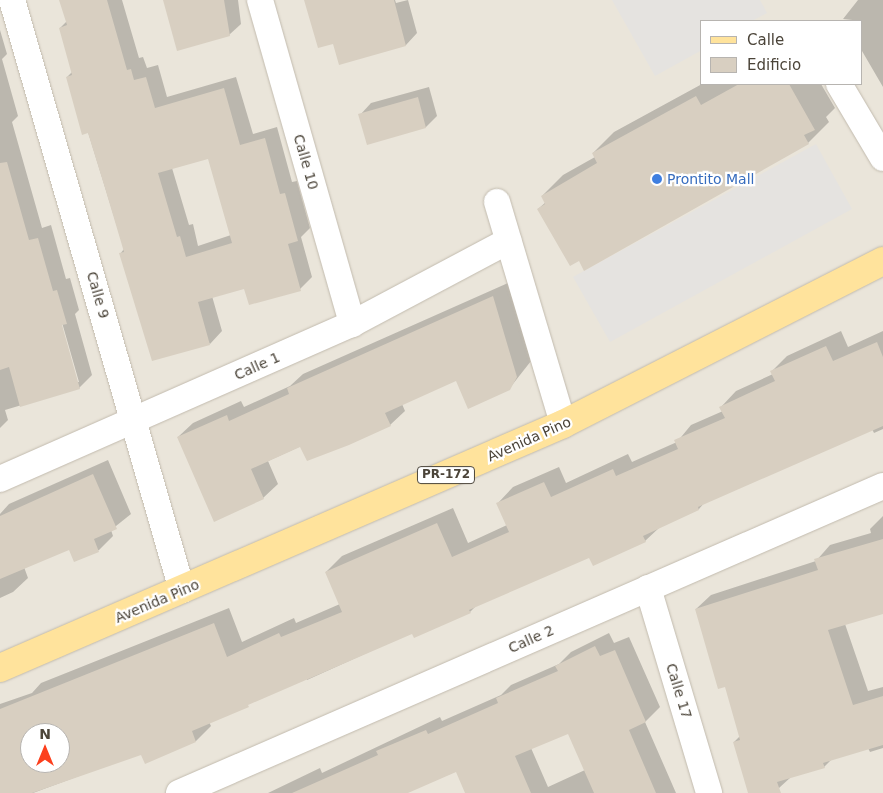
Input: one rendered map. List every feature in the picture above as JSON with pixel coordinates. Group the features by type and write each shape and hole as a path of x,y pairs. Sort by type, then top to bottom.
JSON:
{"main road":[{"name":"Avenida Pino","path":"0,668 563,424 883,261"}],"street":[{"name":"Calle 9","path":"12,0 182,590"},
{"name":"Calle 10","path":"260,0 352,324"},
{"path":"840,85 883,158"},
{"path":"497,202 563,424"},
{"name":"Calle 1","path":"0,479 352,324 508,241"},
{"name":"Calle 2","path":"179,793 883,486"},
{"name":"Calle 17","path":"648,588 709,793"}],"shaded area":[{"path":"0,0 883,0 883,793 0,793"},
{"path":"612,0 760,0 767,13 754,20 700,20 700,51 655,76"},
{"path":"816,144 852,209 610,342 573,277"}],"building":[{"path":"59,0 107,0 127,70 131,69 134,80 146,77 155,108 224,88 240,145 265,138 280,194 285,193 298,241 288,244 301,291 249,305 244,289 198,302 210,345 152,361 119,253 124,252 105,188 88,133 82,135 66,77 72,75 59,28 67,25","holes":["208,159 232,243 186,257 180,236 177,237 158,173"]},
{"path":"163,0 224,0 230,36 177,51"},
{"path":"304,0 394,0 406,46 339,65 333,44 318,48"},
{"name":"Prontito Mall","path":"737,85 790,85 815,130 804,135 809,144 584,271 579,261 570,266 537,209 545,204 541,196 597,163 592,153 696,96 701,105"},
{"path":"418,97 426,128 367,145 358,114"},
{"path":"7,162 29,240 38,238 53,291 57,290 67,324 62,325 80,389 20,407 9,367 0,370 0,163"},
{"path":"493,296 517,377 510,390 468,409 456,381 385,413 391,426 349,445 307,461 300,447 251,469 264,499 214,522 177,437 227,415 229,421 289,394 287,388"},
{"path":"877,342 883,357 883,426 698,507 699,510 643,536 646,542 593,566 589,558 469,610 471,613 414,638 412,634 248,705 249,707 192,731 196,742 145,764 141,755 32,793 0,793 0,709 214,623 227,657 279,633 281,637 342,612 325,572 437,523 452,557 509,532 496,503 544,482 551,497 613,469 616,476 678,449 674,440 725,418 719,407 775,381 770,371 826,346 833,361"},
{"path":"93,474 117,529 94,539 99,552 74,562 69,550 0,579 0,516"},
{"path":"883,539 883,614 828,630 853,705 883,696 883,745 823,763 825,768 777,782 781,793 748,793 733,742 740,740 725,687 718,689 695,609 818,570 814,559"},
{"path":"595,646 600,656 615,650 646,722 629,730 656,793 594,793 568,734 515,756 531,793 465,793 456,772 408,793 292,793 378,755 376,751 426,730 428,734 498,703 496,698 558,671 555,666"}],"place":[{"name":"Prontito Mall","path":"657,179"}]}
